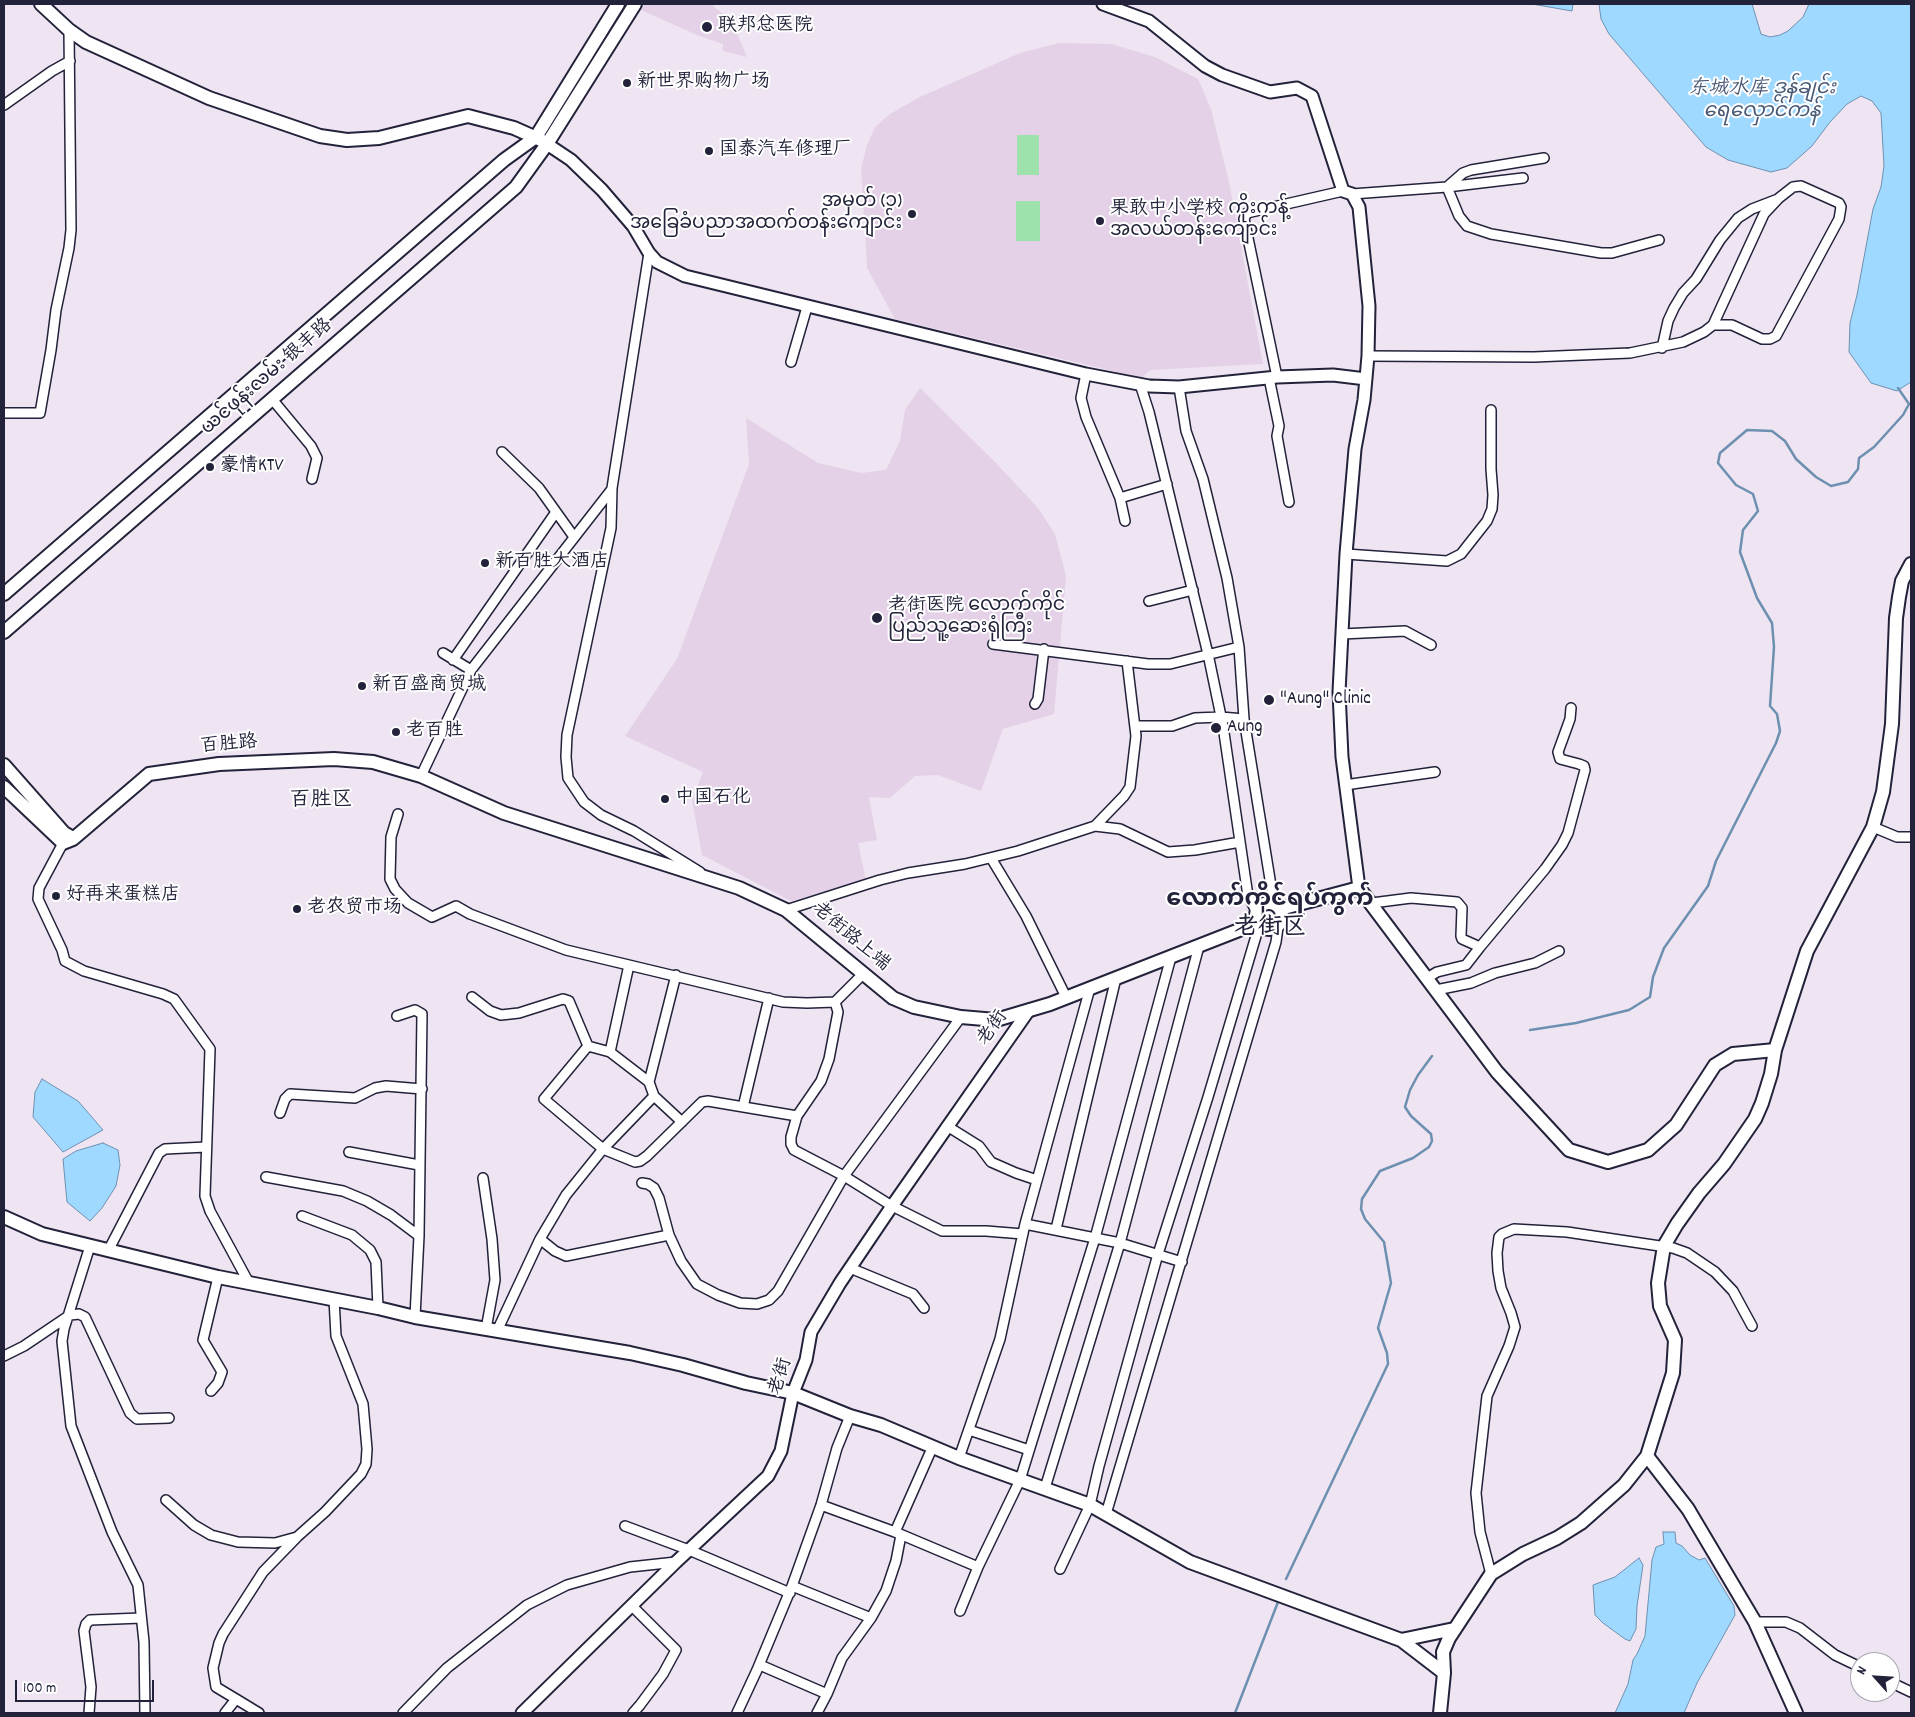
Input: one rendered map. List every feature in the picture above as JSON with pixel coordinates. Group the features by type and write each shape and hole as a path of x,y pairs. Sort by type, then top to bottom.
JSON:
{"main road":[{"path":"41,4 69,30 86,42 209,98 320,136 346,140 379,138 468,116 507,126 536,137 547,144"},
{"path":"536,137 618,4"},
{"name":"ယင်ဖုန်းလမ်း 银丰路","path":"4,632 516,187 547,144 635,4"},
{"name":"ယင်ဖုန်းလမ်း 银丰路","path":"4,594 504,160 536,137"},
{"path":"1440,1713 1444,1652 1449,1638 1491,1574 1523,1554 1557,1538 1581,1523 1624,1485 1647,1456 1674,1373 1675,1340 1660,1306 1658,1283 1664,1246 1699,1193 1724,1164 1755,1119 1771,1074 1775,1050 1807,951 1873,827 1883,792 1892,724 1896,618 1899,597 1902,581 1911,564"},
{"name":"百胜路","path":"66,838 150,774 219,764 334,759 373,762 421,776"},
{"path":"4,765 66,838"},
{"name":"老街路上端","path":"421,776 504,813 739,888 786,910 893,998 914,1006 961,1016 996,1020 1029,1010 1199,946 1258,920"},
{"path":"4,787 66,838"},
{"path":"1277,906 1282,918 1278,927 1268,930 1258,920 1262,905 1277,906 1359,888 1497,1072 1569,1150 1608,1162 1648,1150 1676,1125 1715,1065 1733,1054 1775,1050"},
{"path":"4,1217 42,1234 218,1277 334,1299 415,1317 630,1353 793,1393 850,1416 881,1425 959,1458 1090,1505 1190,1562 1401,1640 1444,1673"},
{"path":"1647,1456 1688,1509 1755,1622 1796,1713"},
{"path":"1401,1640 1454,1629"}],"street":[{"path":"1104,4 1149,21 1205,66 1222,75 1270,92 1297,88 1312,96 1348,192 1359,206 1369,306 1368,356 1355,449 1346,554 1339,692 1346,784 1359,888"},
{"path":"4,413 40,413 56,310 69,248 71,230 69,30"},
{"path":"4,105 52,71 70,62"},
{"path":"547,144 571,160 602,190 633,226 649,253 664,267 685,276 1086,374 1140,384 1179,387 1273,377 1333,375 1366,380"},
{"path":"1447,187 1471,170 1544,158"},
{"path":"1289,502 1276,436 1279,426 1273,377 1244,219 1247,213 1348,192 1447,187 1523,178"},
{"path":"1368,356 1534,357 1630,353 1662,348 1683,342 1704,332 1713,325 1764,214 1778,198 1793,187 1801,186 1838,202 1841,207 1839,219 1776,336 1770,339 1762,339 1732,325 1713,325"},
{"path":"1447,187 1459,216 1467,226 1491,234 1601,253 1612,253 1659,240"},
{"path":"1662,348 1668,321 1674,308 1683,292 1702,270 1720,240 1738,218 1752,209 1778,198"},
{"path":"649,253 612,488 610,528 567,734 568,778 584,802 601,815 634,831 710,878"},
{"path":"791,362 807,307"},
{"path":"1086,374 1081,398 1086,417 1120,498 1125,521"},
{"path":"1060,1569 1090,1505 1099,1466 1158,1254 1208,1097 1258,920 1248,896 1221,717 1208,654 1167,484 1140,384"},
{"path":"1179,387 1186,431 1203,479 1227,578 1239,647 1244,719 1277,906"},
{"path":"272,399 311,446 317,458 312,479"},
{"path":"1346,554 1447,561 1461,554 1487,521 1492,509 1491,410"},
{"path":"502,452 539,488 574,537"},
{"path":"1120,498 1167,484"},
{"path":"421,776 471,670 612,488"},
{"path":"453,660 556,512"},
{"path":"1149,601 1193,590"},
{"path":"1342,634 1405,631 1431,645"},
{"path":"993,644 1127,661 1170,664 1239,647"},
{"path":"1035,704 1038,700 1044,649"},
{"path":"443,653 471,670"},
{"path":"1095,826 1130,788 1135,754 1135,726 1127,661"},
{"path":"1427,978 1437,972 1466,965 1545,869 1562,845 1568,833 1585,770 1584,766 1560,759 1558,752 1570,719 1571,708"},
{"path":"1135,726 1172,726 1195,718 1221,717 1244,719"},
{"path":"1346,784 1435,772"},
{"path":"398,814 391,837 390,879 394,889 414,907 432,917 456,906 470,914 566,950 783,1002 835,1002 863,974"},
{"path":"786,910 880,880 991,858 1095,826 1120,829 1168,852 1195,850 1240,842"},
{"path":"1873,827 1897,838 1911,837"},
{"path":"66,838 39,888 38,899 62,950 65,961 84,971 163,994 174,999 210,1050 205,1196 210,1211 249,1283"},
{"path":"991,858 1026,916 1066,997"},
{"path":"1372,903 1411,898 1457,902 1462,908 1462,939 1480,947"},
{"path":"1106,1514 1276,942 1278,927"},
{"path":"1045,1488 1120,1243 1199,946"},
{"path":"1436,990 1471,984 1495,973 1535,963 1559,951"},
{"path":"960,1611 978,1567 1020,1480 1095,1238 1171,957"},
{"path":"610,1052 629,965"},
{"path":"649,1082 676,976"},
{"path":"1056,1229 1116,978"},
{"path":"959,1458 1000,1339 1023,1234 1090,988"},
{"path":"472,997 490,1011 501,1015 519,1013 563,999 569,1001 588,1046"},
{"path":"742,1107 769,998"},
{"path":"835,1002 838,1012 829,1059 821,1081 797,1116 791,1137 791,1144 794,1150 844,1176 892,1206 942,1231 986,1231 1023,1234"},
{"path":"397,1016 415,1010 422,1014 419,1236 415,1317"},
{"name":"老街","path":"522,1713 676,1562 768,1476 781,1451 793,1393 806,1360 811,1332 850,1268 1029,1010"},
{"path":"642,1183 654,1188 660,1198 669,1235 681,1261 696,1284 740,1303 756,1304 769,1300 778,1291 844,1176 961,1016"},
{"path":"588,1046 610,1052 649,1082 654,1096 682,1122"},
{"path":"588,1046 544,1099 603,1150 635,1162 640,1160 702,1102 708,1101 797,1116"},
{"path":"280,1113 285,1099 290,1094 355,1098 375,1088 386,1086 422,1089"},
{"path":"491,1330 566,1195 603,1150 654,1096"},
{"path":"947,1126 979,1146 991,1162 1016,1174 1038,1180"},
{"path":"108,1251 159,1153 165,1149 206,1147"},
{"path":"349,1152 419,1165"},
{"path":"266,1177 343,1191 375,1206 419,1236"},
{"path":"483,1178 492,1239 495,1280 491,1330"},
{"path":"302,1216 352,1235 370,1250 376,1262 378,1308"},
{"path":"1026,1224 1120,1243 1182,1262"},
{"path":"1491,1574 1480,1532 1476,1493 1487,1396 1509,1346 1515,1327 1501,1288 1497,1254 1499,1238 1502,1234 1514,1228 1567,1232 1664,1246 1687,1253 1715,1272 1733,1291 1752,1326"},
{"path":"540,1239 555,1251 566,1256 669,1235"},
{"path":"90,1246 62,1341 71,1426 112,1532 138,1584 144,1642 144,1713"},
{"path":"850,1268 913,1294 924,1308"},
{"path":"212,1391 218,1383 222,1372 203,1340 218,1277"},
{"path":"259,1713 216,1687 213,1668 219,1643 263,1572 343,1493 361,1474 366,1464 367,1449 363,1404 336,1336 334,1299"},
{"path":"4,1364 6,1355 70,1315 79,1314 85,1317 130,1413 137,1419 169,1418"},
{"path":"736,1713 760,1665 791,1590 822,1505 837,1448 850,1416"},
{"path":"969,1430 1029,1450"},
{"path":"817,1713 842,1658 886,1591 896,1561 898,1534 933,1446"},
{"path":"166,1500 194,1525 211,1535 238,1542 275,1543 297,1537"},
{"path":"822,1505 978,1567"},
{"path":"624,1526 870,1618"},
{"path":"403,1713 447,1668 527,1605 567,1585 630,1567 676,1562"},
{"path":"632,1606 676,1650 663,1674 633,1713"},
{"path":"89,1713 91,1687 84,1631 86,1624 90,1620 142,1618"},
{"path":"1755,1622 1786,1622 1800,1628 1835,1655 1850,1662"},
{"path":"760,1665 827,1694"},
{"path":"225,1713 236,1700"}],"shaded area":[{"name":"联邦总医院","path":"645,4 714,4 714,7 731,20 747,57 723,51 723,44 697,35 641,10"},
{"name":"果敢中小学校 ကိုးကန့် အလယ်တန်းကျောင်း","path":"1059,43 1111,44 1155,57 1198,79 1211,109 1229,182 1263,364 1150,370 1142,378 895,319 867,268 861,169 867,145 875,127 890,114 920,97 1020,53"},
{"name":"老街医院 လောက်ကိုင် ပြည်သူ့ဆေးရုံကြီး","path":"920,388 996,463 1038,508 1055,534 1066,576 1054,714 1003,729 981,791 938,775 915,776 890,798 869,797 877,840 858,843 866,881 791,901 702,855 692,800 703,772 625,736 677,659 749,464 746,418 818,463 861,473 886,470 900,441 905,410"}],"green space":[{"path":"1017,135 1039,135 1039,175 1017,175"},
{"path":"1016,201 1040,201 1040,241 1016,241"}],"water":[{"path":"1532,4 1573,4 1572,11"},
{"name":"东城水库 ဒွန်ချင်း ရေလှောင်ကန်","path":"1599,4 1752,4 1761,34 1770,37 1788,31 1803,17 1809,4 1911,4 1911,382 1897,391 1871,383 1849,352 1850,323 1873,209 1881,187 1884,166 1881,113 1872,101 1861,96 1847,104 1830,122 1812,146 1787,168 1771,172 1728,160 1706,147 1609,34 1601,19"},
{"path":"42,1079 78,1101 103,1130 63,1152 33,1117 35,1092"},
{"path":"103,1143 118,1150 120,1165 116,1186 102,1208 90,1221 67,1202 63,1159 76,1151"},
{"path":"1663,1532 1675,1532 1676,1543 1699,1560 1705,1558 1734,1606 1735,1615 1697,1683 1684,1713 1615,1713 1628,1684 1633,1660 1645,1636 1652,1560 1656,1547 1664,1544"},
{"path":"1639,1558 1643,1565 1637,1606 1636,1629 1630,1641 1603,1623 1595,1615 1593,1585 1615,1577"}],"waterway":[{"path":"1530,1030 1576,1023 1629,1010 1650,997 1653,977 1664,948 1708,886 1716,861 1776,743 1780,731 1777,714 1770,706 1774,647 1772,623 1757,598 1740,552 1743,530 1758,511 1753,494 1736,485 1718,463 1720,453 1747,430 1772,431 1785,441 1796,459 1816,477 1831,486 1848,482 1858,469 1859,458 1874,447 1903,415 1909,404 1898,388"},
{"path":"1286,1579 1388,1364 1387,1353 1378,1328 1391,1283 1384,1242 1365,1219 1361,1209 1362,1199 1380,1171 1413,1158 1429,1147 1432,1141 1431,1134 1411,1116 1405,1107 1410,1090 1432,1056"},
{"path":"1235,1713 1278,1602"}],"place":[{"name":"联邦总医院","path":"707,27"},
{"name":"新世界购物广场","path":"627,83"},
{"name":"国泰汽车修理厂","path":"709,151"},
{"name":"အမှတ် (၁) အခြေခံပညာအထက်တန်းကျောင်း","path":"912,214"},
{"name":"果敢中小学校 ကိုးကန့် အလယ်တန်းကျောင်း","path":"1100,221"},
{"name":"豪情KTV","path":"210,467"},
{"name":"新百胜大酒店","path":"485,563"},
{"name":"老街医院 လောက်ကိုင် ပြည်သူ့ဆေးရုံကြီး","path":"877,618"},
{"name":"新百盛商贸城","path":"362,686"},
{"name":"\"Aung\" Clinic","path":"1269,700"},
{"name":"Aung","path":"1216,728"},
{"name":"老百胜","path":"396,732"},
{"name":"中国石化","path":"665,799"},
{"name":"好再来蛋糕店","path":"56,896"},
{"name":"老农贸市场","path":"297,909"}],"district":[{"name":"百胜区","path":"321,802"},
{"name":"လောက်ကိုင်ရပ်ကွက် 老街区","path":"1270,916"}]}
